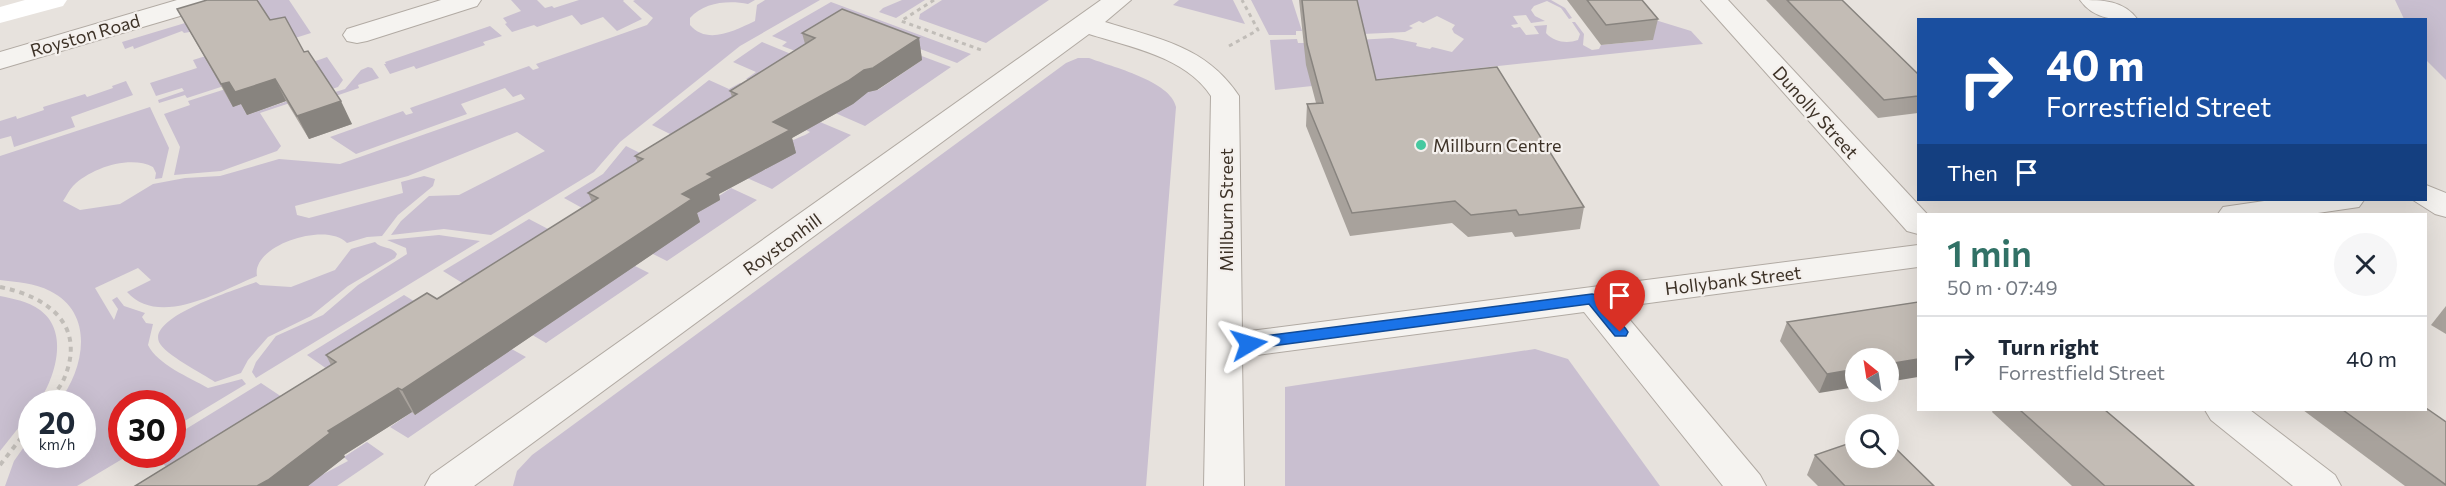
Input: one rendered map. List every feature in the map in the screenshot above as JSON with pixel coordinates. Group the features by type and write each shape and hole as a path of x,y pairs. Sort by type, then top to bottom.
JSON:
{"street":[{"path":"0,15 54,0"},
{"name":"Royston Road","path":"0,61 205,0"},
{"path":"357,35 413,8 468,0"},
{"name":"Roystonhill","path":"445,486 1118,0"},
{"name":"Dunolly Street","path":"1714,0 1917,223"},
{"path":"2093,0 2122,18"},
{"name":"Millburn Street","path":"1086,24 1196,64 1221,86 1226,103 1224,486"},
{"path":"2427,189 2446,185"},
{"path":"2427,196 2446,207"},
{"path":"2242,213 2340,201"},
{"name":"Hollybank Street","path":"1226,347 1917,256"},
{"path":"1592,298 1746,486"},
{"path":"2225,411 2321,486"}],"path":[{"path":"934,0 902,21 972,46"},
{"path":"1196,64 1258,30 1242,0"},
{"path":"0,287 42,298 60,314 68,333 69,359 62,382 57,390"},
{"path":"0,465 18,442"}],"shaded area":[{"path":"260,0 289,0 311,33 276,44 207,16"},
{"path":"511,0 537,0 545,8 552,6 554,8 579,0 624,0 642,19 617,31 603,17 581,25 572,15 537,27 534,25 512,32 503,18 521,11"},
{"path":"755,0 748,4 725,2 709,5 690,18 690,25 697,31 712,35 730,32 755,21 757,5 765,0 820,0 740,46 620,142 594,172 491,235 444,229 391,235 401,221 429,196 459,195 545,151 517,132 408,176 295,206 297,215 309,218 403,193 401,182 424,176 435,179 433,186 398,215 382,236 367,237 347,243 337,237 324,235 292,240 266,255 258,265 257,276 208,297 172,307 156,307 140,302 127,292 151,280 138,268 95,288 114,320 118,309 112,300 117,297 124,306 145,313 142,317 146,323 153,324 148,345 159,359 175,370 208,388 242,379 246,384 186,420 186,390 108,390 108,468 77,486 5,486 18,455 18,468 96,468 96,390 67,390 79,359 81,343 80,328 65,301 38,286 0,280 0,156 150,107 169,148 162,178 155,179 156,173 153,167 144,164 133,162 111,165 81,180 63,201 80,210 120,204 153,184 185,178 220,176 279,159 340,164 525,99 521,94 513,97 505,88 461,104 467,114 356,154 330,137 403,111 406,115 413,113 410,108 529,66 533,70 539,68 536,64 647,25 653,18 633,1"},
{"path":"902,0 925,0 896,18 879,12 883,8"},
{"path":"942,0 1049,0 986,43 919,19 920,14"},
{"path":"1179,0 1233,0 1245,24 1173,5"},
{"path":"1251,0 1292,0 1302,31 1296,31 1296,35 1269,35"},
{"path":"1349,0 1551,0 1565,8 1572,18 1569,19 1561,8 1547,1 1534,6 1531,10 1535,16 1545,21 1531,23 1526,15 1513,16 1518,24 1511,25 1514,28 1520,27 1526,35 1539,34 1534,26 1547,25 1546,33 1549,36 1569,42 1578,40 1580,34 1572,22 1575,22 1584,34 1583,45 1592,50 1599,49 1601,45 1653,40 1652,19 1691,31 1703,44 1275,90 1270,40 1297,39 1298,43 1304,43 1392,38 1417,43 1416,46 1452,52 1464,39 1454,33 1452,29 1455,25 1437,16 1423,23 1419,21 1409,26 1413,28 1405,32 1363,34"},
{"path":"2395,0 2446,0 2446,80 2427,61 2427,18 2404,18"},
{"path":"831,2 971,54 957,63 894,39 806,55 782,46 787,42 772,36"},
{"path":"195,20 201,30 184,33 182,31 134,49 133,46 125,49 122,42"},
{"path":"490,26 502,36 483,42 485,45 416,69 414,66 390,74 384,64 385,62"},
{"path":"762,42 825,68 783,94 746,79 756,72 733,62"},
{"path":"903,49 951,67 865,126 833,112 853,104 865,92 878,90 922,60"},
{"path":"212,54 230,84 187,98 185,95 159,103 158,100 184,91 182,88 156,96 150,83 197,68 193,60"},
{"path":"327,57 343,80 338,87 260,113 281,146 277,151 221,171 174,175 180,147 164,114 190,105 188,101 232,87 247,115 320,90 310,63"},
{"path":"1078,58 1089,58 1152,82 1172,98 1176,107 1146,486 513,486 517,471 532,455 1066,63"},
{"path":"372,68 379,78 358,85 359,88 321,101 319,97 345,89 361,70"},
{"path":"709,80 729,89 740,83 777,98 676,137 652,125"},
{"path":"126,81 133,95 71,117 75,127 14,147 11,136 0,139 0,121 16,116 17,119 44,110 43,107 85,94 87,97"},
{"path":"820,122 851,135 772,189 747,178 761,168 765,170 785,145 810,132 806,130"},
{"path":"626,146 646,156 584,209 564,198 603,174"},
{"path":"731,188 757,200 667,261 649,252 676,238 688,217 720,200 716,198"},
{"path":"529,219 550,230 464,284 443,271"},
{"path":"439,235 480,241 256,378 252,372 256,362 276,336 323,315 358,285 407,254 406,248 387,240"},
{"path":"375,242 395,251 397,254 395,258 348,286 311,316 268,337 248,360 241,373 215,382 176,358 159,342 159,332 167,323 180,313 197,305 256,282 260,285 291,287 335,270 351,249"},
{"path":"631,264 649,273 546,343 529,333 547,321 551,323 608,282 610,283"},
{"path":"404,295 425,308 327,369 307,355"},
{"path":"0,296 26,302 40,310 49,319 55,330 57,356 46,390 18,390 18,428 0,451"},
{"path":"508,347 526,357 408,438 390,427 412,412 415,415 481,368 484,369"},
{"path":"1535,349 1568,359 1660,486 1285,486 1285,387"},
{"path":"261,383 282,397 186,457 186,429"},
{"path":"367,442 384,454 337,486 301,486 348,461 344,457"}],"building":[{"path":"207,0 257,0 270,20 285,17 304,52 308,51 341,101 297,116 275,79 235,92 229,82 221,84 177,9"},
{"name":"Millburn Centre","path":"1302,0 1357,0 1376,80 1497,67 1584,207 1519,215 1516,210 1471,215 1455,201 1352,213 1307,104 1323,103 1307,44"},
{"path":"1587,0 1642,0 1658,19 1606,25"},
{"path":"1787,0 1842,0 1917,73 1917,96 1884,100"},
{"path":"842,9 919,38 873,68 864,70 773,122 790,130 707,174 713,177 682,194 692,199 402,390 398,388 328,431 330,433 268,480 257,486 135,486 164,468 186,468 186,455 336,362 326,355 427,293 437,299 598,198 588,193 643,159 635,156 737,94 730,91 815,38 802,33"},
{"path":"1917,302 1917,359 1899,362 1899,348 1845,348 1845,371 1827,374 1787,322"},
{"path":"2427,409 2446,422 2446,485 2344,411 2427,411"},
{"path":"2021,411 2106,411 2194,486 2105,486"},
{"path":"1845,445 1845,468 1899,468 1899,452 1934,486 1845,486 1815,455"}],"place":[{"name":"Millburn Centre","path":"1421,145"}],"route":[{"path":"1249,344 1592,298 1620,332"}]}
